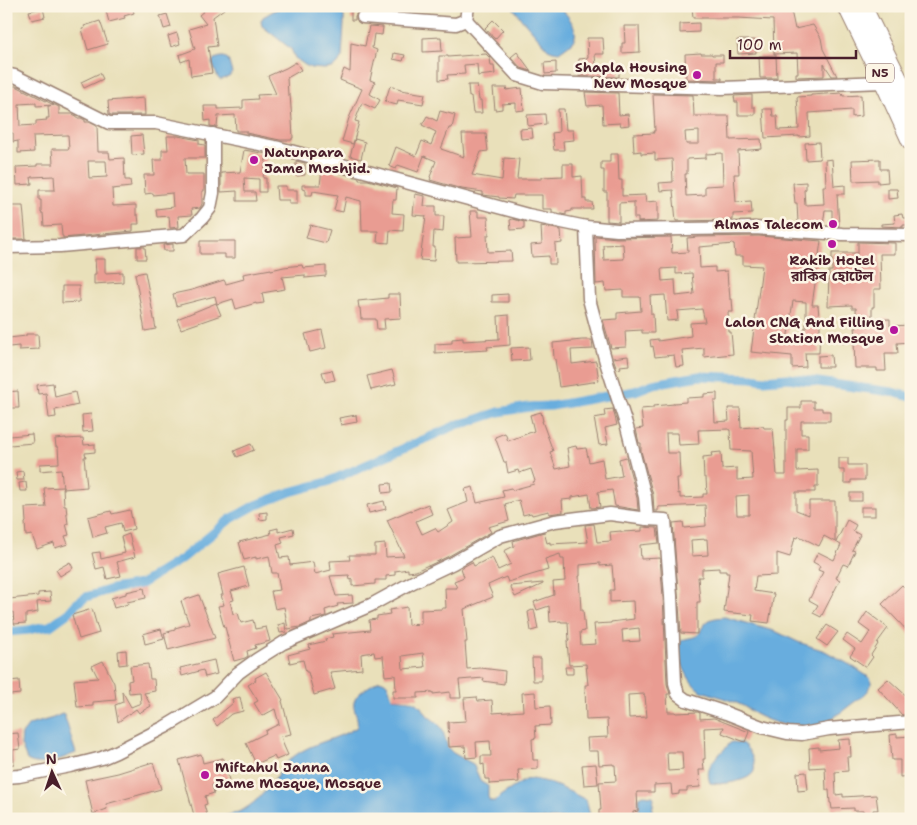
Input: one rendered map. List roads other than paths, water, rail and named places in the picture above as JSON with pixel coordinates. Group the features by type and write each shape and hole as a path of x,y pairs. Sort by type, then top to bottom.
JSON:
{"highway":[{"name":"N5","path":"847,6 911,141"},
{"name":"N5","path":"862,6 911,105"}],"street":[{"path":"466,20 468,6"},
{"path":"363,18 456,24 466,20"},
{"path":"466,20 517,75 542,83 722,88 884,82"},
{"path":"6,74 15,76 109,123 156,123 279,148 528,215 586,227 617,230 754,228 842,234 911,234"},
{"path":"6,247 60,246 184,235 210,208 213,193 212,134"},
{"path":"586,227 589,299 606,362 627,427 645,497 647,519"},
{"path":"6,777 70,766 102,758 123,749 179,719 214,697 256,660 283,644 371,605 453,563 500,536 556,521 610,514 665,520 675,683 678,694 686,700 762,727 787,733 802,734 829,729 911,722"}],"water":[{"path":"282,6 336,6 344,16 342,57 338,64 332,68 324,69 311,68 305,65 295,58 291,49 262,26 261,21 263,17"},
{"path":"512,6 560,6 570,19 574,28 575,38 559,52 548,49"},
{"path":"221,57 228,59 232,73 229,77 220,80 212,63 214,59"},
{"path":"725,617 777,632 798,642 825,651 870,678 871,686 866,693 838,714 827,721 810,727 789,726 768,720 741,705 700,690 690,680 684,668 679,654 679,644 683,640 699,634 709,620"},
{"path":"379,680 387,684 392,698 410,700 417,703 442,728 448,748 453,753 473,764 481,782 488,786 490,801 495,801 525,780 539,780 586,800 591,819 216,819 239,812 254,802 270,786 288,761 300,752 357,727 354,708 355,699 362,691"},
{"path":"62,714 66,720 76,753 46,763 27,760 21,745 22,734 29,725"},
{"path":"733,742 741,743 747,748 754,762 754,771 749,777 738,781 710,783 708,776 711,765"},
{"path":"644,795 653,796 654,798 651,819 639,818 639,797"}],"waterway":[{"path":"6,632 50,626 86,597 112,589 141,584 183,558 229,520 254,506 290,492 327,482 459,424 499,412 529,407 551,406 635,391 653,384 699,376 764,380 788,378 892,392 911,397"}],"place":[{"name":"Shapla Housing New Mosque","path":"697,75"},
{"name":"Natunpara Jame Moshjid.","path":"254,160"},
{"name":"Almas Talecom","path":"833,224"},
{"name":"Rakib Hotel রাকিব হোটেল","path":"832,244"},
{"name":"Lalon CNG And Filling Station Mosque","path":"894,330"},
{"name":"Miftahul Janna Jame Mosque, Mosque","path":"205,775"}]}
